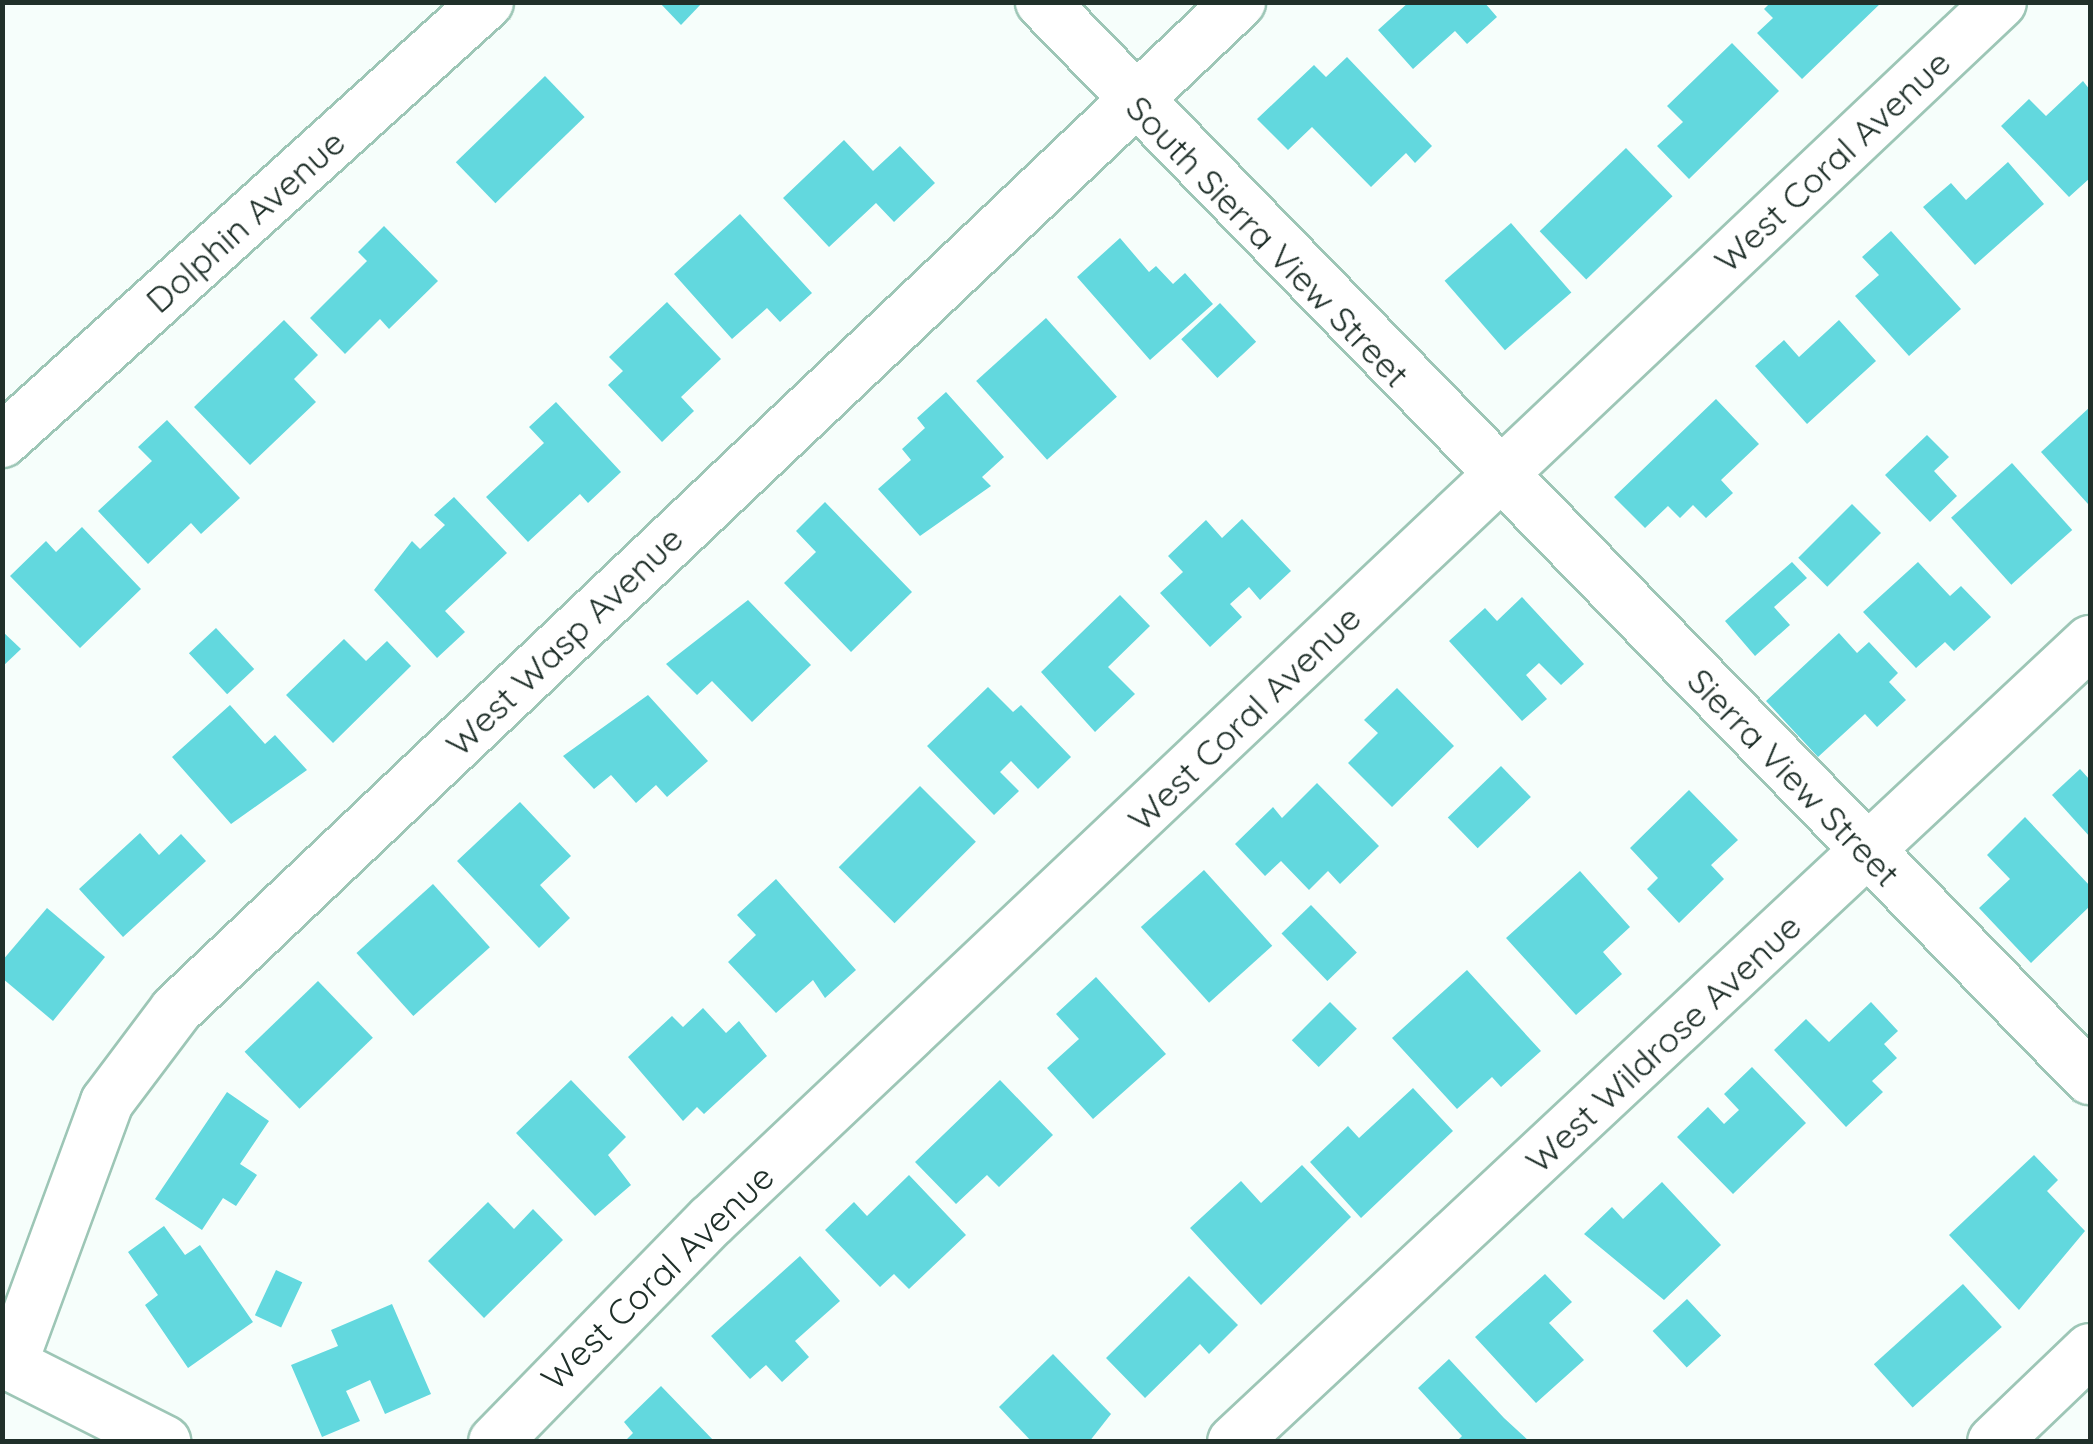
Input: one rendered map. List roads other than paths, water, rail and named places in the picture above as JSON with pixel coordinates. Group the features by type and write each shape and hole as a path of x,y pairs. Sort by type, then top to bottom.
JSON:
{"street":[{"name":"Dolphin Avenue","path":"2,441 488,2"},
{"name":"South Sierra View Street","path":"1042,2 1132,102 1496,476"},
{"name":"West Wasp Avenue","path":"7,1361 107,1102 176,1010 1239,2"},
{"name":"West Coral Avenue","path":"496,1442 711,1221 2000,2"},
{"name":"Sierra View Street","path":"1496,476 1870,850 2090,1078"},
{"name":"West Wildrose Avenue","path":"1234,1442 2090,642"},
{"path":"1994,1442 2090,1350"},
{"path":"7,1361 164,1442"}]}
